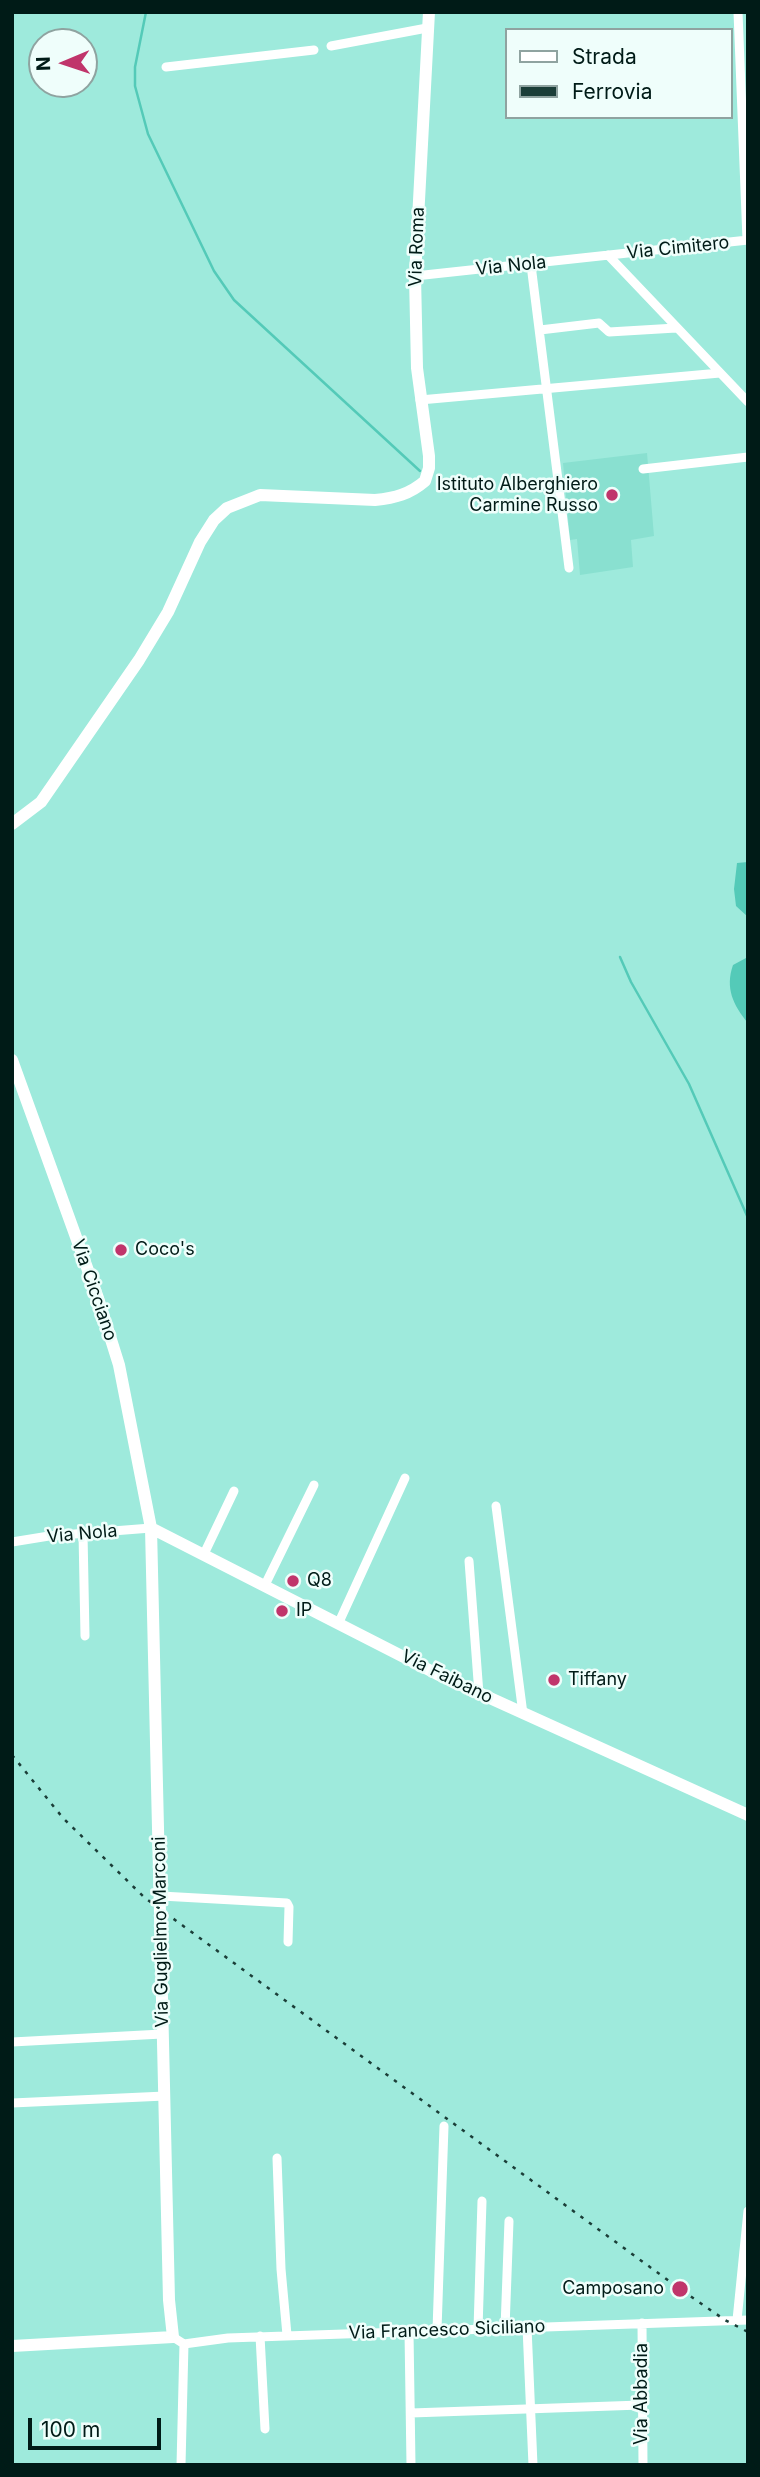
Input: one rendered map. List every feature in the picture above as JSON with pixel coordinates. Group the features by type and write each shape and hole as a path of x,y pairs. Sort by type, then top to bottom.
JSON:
{"street":[{"name":"Via Roma","path":"12,824 41,802 139,660 168,612 200,541 214,520 227,508 260,495 375,500 400,496 425,481 429,456 420,400 415,276 429,12"},
{"path":"738,12 747,240"},
{"path":"331,46 427,28"},
{"path":"166,67 314,50"},
{"name":"Via Cimitero","path":"607,256 747,240"},
{"path":"607,256 748,402"},
{"name":"Via Nola","path":"415,276 607,256"},
{"path":"531,265 569,568"},
{"path":"540,330 599,323 609,332 676,328"},
{"path":"420,400 720,373"},
{"path":"643,469 748,457"},
{"name":"Via Cicciano","path":"12,1060 99,1298 115,1354 151,1528"},
{"path":"339,1622 405,1478"},
{"path":"264,1585 314,1485"},
{"path":"204,1554 234,1491"},
{"path":"496,1506 523,1714"},
{"name":"Via Nola","path":"12,1542 151,1528"},
{"name":"Via Faibano","path":"151,1528 479,1694 748,1815"},
{"name":"Via Guglielmo Marconi","path":"151,1528 169,2300 178,2340"},
{"path":"83,1533 85,1636"},
{"path":"469,1561 479,1694"},
{"path":"161,1896 287,1903 288,1942"},
{"path":"12,2042 162,2034"},
{"path":"12,2103 164,2096"},
{"path":"438,2330 443,2126"},
{"path":"277,2158 281,2269 287,2335"},
{"path":"478,2329 482,2201"},
{"path":"737,2320 748,2211"},
{"path":"505,2328 509,2221"},
{"name":"Via Francesco Siciliano","path":"178,2340 748,2320"},
{"name":"Via Abbadia","path":"642,2323 643,2465"},
{"path":"527,2327 533,2465"},
{"path":"409,2332 411,2465"},
{"path":"260,2336 265,2429"},
{"path":"12,2346 178,2340 181,2465"},
{"path":"411,2413 641,2405"}],"shaded area":[{"path":"647,453 654,536 631,540 633,567 580,575 577,539 570,540 563,463"},
{"path":"748,862 748,917 736,906 734,889 737,863"},
{"path":"748,948 748,1023 732,996 730,981 733,965 746,958"}],"waterway":[{"path":"146,12 135,67 135,86 148,134 214,271 234,300 420,471"},
{"path":"620,957 631,982 689,1084 748,1218"}],"railway":[{"path":"12,1755 63,1818 145,1898 680,2289 725,2320 748,2332"}],"place":[{"name":"Istituto Alberghiero Carmine Russo","path":"612,495"},
{"name":"Coco's","path":"121,1250"},
{"name":"Q8","path":"293,1581"},
{"name":"IP","path":"282,1611"},
{"name":"Tiffany","path":"554,1680"},
{"name":"Camposano","path":"680,2289"}]}
